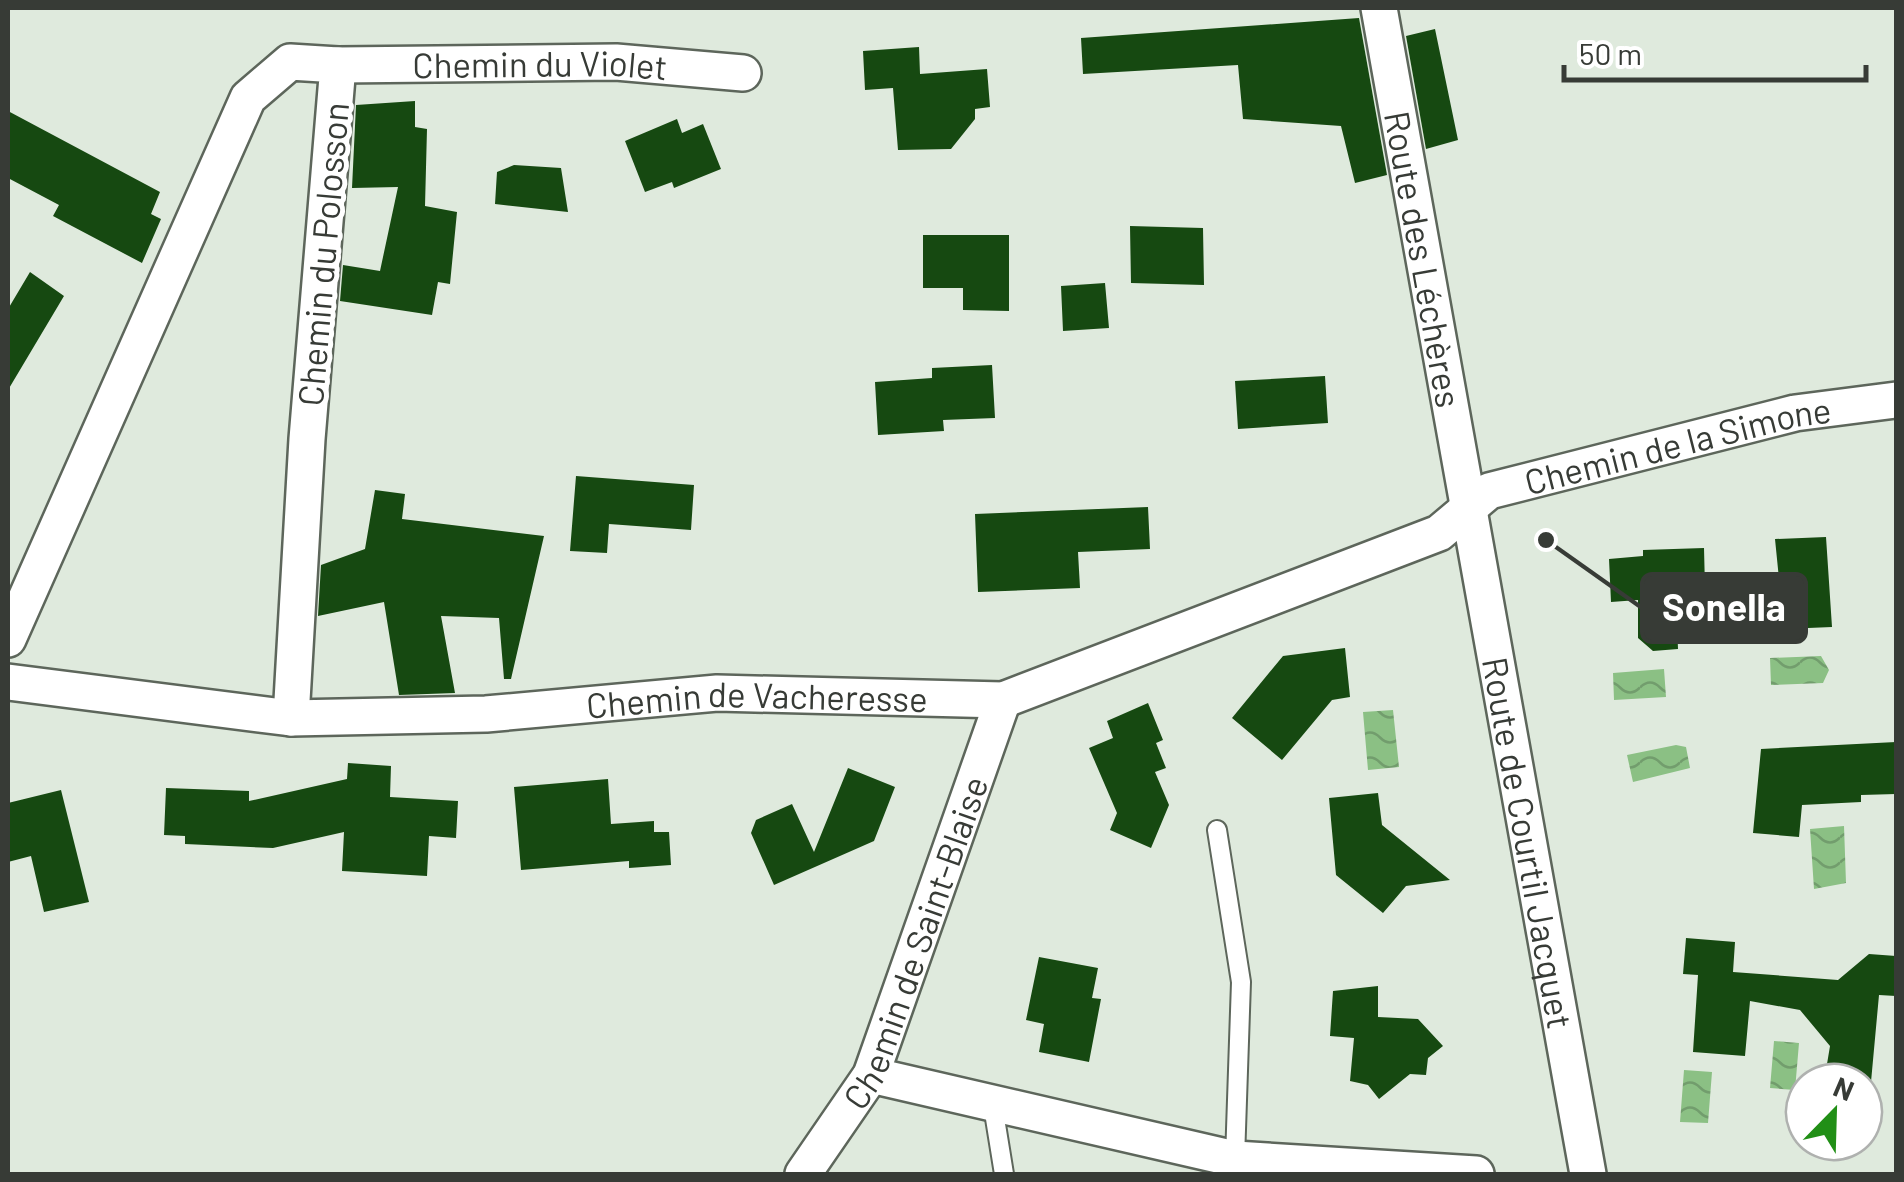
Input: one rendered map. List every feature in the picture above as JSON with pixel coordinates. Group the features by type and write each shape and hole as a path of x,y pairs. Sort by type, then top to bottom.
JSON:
{"street":[{"name":"Route des Léchères","path":"1379,8 1468,508"},
{"name":"Chemin du Polosson","path":"8,639 248,98 290,62 338,65 307,439 292,718"},
{"name":"Chemin du Violet","path":"338,65 616,62 743,74"},
{"name":"Chemin de la Simone","path":"1468,508 1489,491 1565,471 1795,413 1896,400"},
{"name":"Chemin de Vacheresse","path":"8,682 292,718 486,714 717,693 1003,700 1439,533 1468,508"},
{"name":"Route de Courtil Jacquet","path":"1468,508 1588,1174"},
{"name":"Chemin de Saint-Blaise","path":"803,1174 871,1075 1003,700"},
{"path":"871,1075 1235,1159 1476,1174"}],"lane":[{"path":"1216,830 1241,982 1235,1159"},
{"path":"993,1106 1004,1174"}],"water":[{"path":"1821,656 1829,670 1823,683 1771,685 1770,658"},
{"path":"1664,669 1666,697 1614,700 1613,673"},
{"path":"1393,710 1399,767 1368,770 1363,712"},
{"path":"1676,745 1686,747 1690,768 1633,782 1627,755"},
{"path":"1844,826 1846,883 1814,889 1810,829"},
{"path":"1774,1041 1799,1043 1797,1062 1784,1062 1784,1089 1770,1088"},
{"path":"1684,1070 1712,1072 1708,1123 1680,1122"}],"building":[{"path":"1359,18 1387,175 1355,183 1341,126 1243,119 1238,65 1083,74 1081,38"},
{"path":"1435,29 1458,140 1426,149 1406,36"},
{"path":"919,47 920,74 987,69 990,107 975,109 975,119 951,149 898,150 893,88 865,90 863,51"},
{"path":"415,101 415,127 427,129 425,206 457,212 450,284 438,282 432,315 340,301 343,265 380,271 398,187 352,188 356,105"},
{"path":"8,111 160,192 151,214 161,219 142,263 53,216 59,205 8,178"},
{"path":"677,119 682,133 703,124 721,169 674,188 672,182 645,192 625,141"},
{"path":"514,165 561,168 568,212 495,204 497,172"},
{"path":"1130,226 1203,228 1204,285 1131,283"},
{"path":"923,235 1009,235 1009,311 963,310 963,288 923,288"},
{"path":"30,272 64,296 8,390 8,309"},
{"path":"1105,283 1109,328 1063,331 1061,286"},
{"path":"992,365 995,418 943,420 944,431 878,435 875,382 932,378 932,368"},
{"path":"1325,376 1328,423 1238,429 1235,381"},
{"path":"576,476 694,485 691,530 609,524 607,553 570,551"},
{"path":"375,490 405,494 402,519 544,536 511,679 504,679 499,618 441,616 455,693 399,695 384,602 318,616 321,565 365,549"},
{"path":"1148,507 1150,549 1078,552 1080,588 978,592 975,514"},
{"path":"1826,537 1832,627 1784,629 1775,539"},
{"path":"1704,548 1705,588 1688,588 1688,598 1676,599 1678,649 1653,651 1638,638 1638,600 1611,602 1609,559 1643,556 1643,550"},
{"path":"1345,648 1350,697 1332,700 1282,760 1232,718 1283,656"},
{"path":"1148,703 1163,740 1156,743 1166,768 1155,772 1169,805 1151,848 1110,830 1117,813 1089,748 1113,738 1107,721"},
{"path":"1896,742 1896,794 1861,795 1861,802 1802,805 1799,837 1753,833 1761,749"},
{"path":"348,763 391,766 390,797 458,801 456,838 429,836 427,876 342,871 344,832 273,848 185,844 185,836 164,835 166,788 249,791 249,801 347,779"},
{"path":"848,768 895,787 874,841 774,885 751,833 756,820 792,804 814,852"},
{"path":"608,779 611,824 654,821 654,832 669,832 671,865 629,868 629,861 521,870 514,787"},
{"path":"61,790 89,902 44,912 31,856 8,862 8,803"},
{"path":"1378,793 1382,825 1450,880 1406,886 1383,913 1336,875 1329,798"},
{"path":"1686,938 1735,942 1733,972 1838,980 1869,954 1896,956 1896,996 1879,995 1873,1062 1827,1062 1830,1046 1800,1010 1750,1001 1745,1056 1693,1052 1698,975 1683,974"},
{"path":"1039,957 1098,968 1092,998 1101,999 1089,1062 1039,1052 1044,1024 1026,1020"},
{"path":"1378,986 1378,1017 1418,1019 1443,1046 1428,1058 1426,1075 1410,1074 1379,1099 1368,1085 1350,1081 1354,1038 1330,1036 1333,991"}],"place":[{"name":"Sonella","path":"1546,540"}]}
